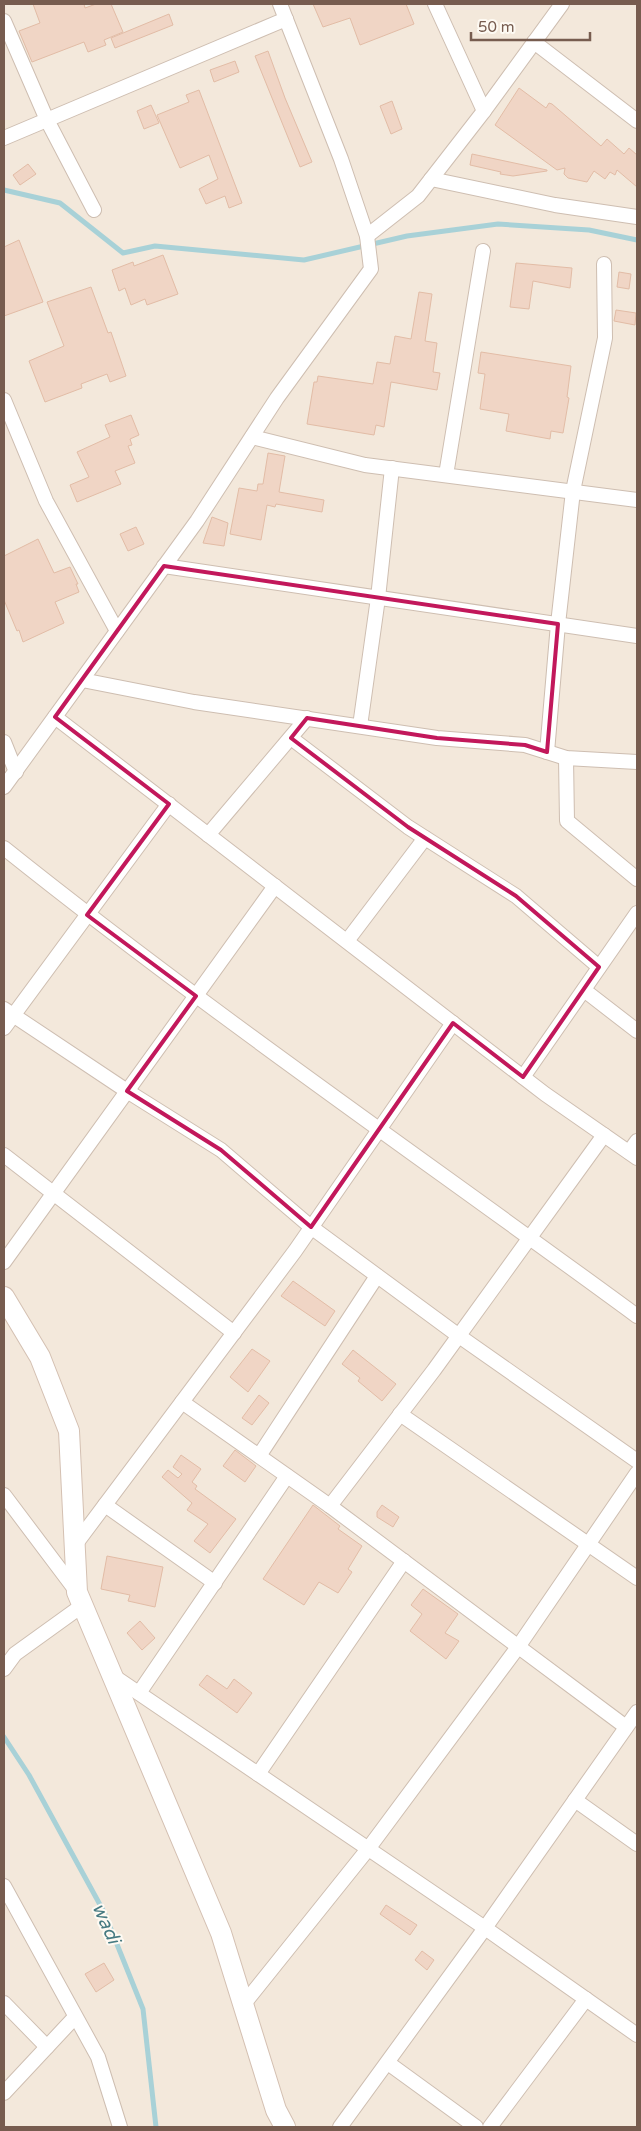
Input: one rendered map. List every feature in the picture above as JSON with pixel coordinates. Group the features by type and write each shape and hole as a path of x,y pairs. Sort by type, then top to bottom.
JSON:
{"street":[{"path":"4,787 197,521 252,437 371,269 367,236 341,159 280,4"},
{"path":"435,4 484,111"},
{"path":"367,236 418,196 484,111 562,4"},
{"path":"4,138 286,19"},
{"path":"4,21 47,120 94,210"},
{"path":"534,42 637,121"},
{"path":"431,179 556,205 637,217"},
{"path":"446,475 483,252"},
{"path":"547,752 558,624 574,492 605,338 604,264"},
{"path":"4,400 46,501 117,631"},
{"path":"252,437 365,465 637,500"},
{"path":"360,726 378,598 392,468"},
{"path":"164,566 637,636"},
{"path":"82,680 194,702 437,738 525,745 566,758 637,762"},
{"path":"55,717 523,1076 633,1155 637,1141"},
{"path":"208,834 307,718"},
{"path":"291,738 408,828 516,896 599,967"},
{"path":"4,742 16,772"},
{"path":"566,758 567,821 637,879"},
{"path":"169,804 87,915 6,1018 221,1150 311,1227 459,1336 637,1461"},
{"path":"346,941 425,838"},
{"path":"4,848 87,915 196,996 637,1316"},
{"path":"4,1262 275,886"},
{"path":"523,1076 637,913"},
{"path":"584,990 637,1031"},
{"path":"75,1545 311,1227 453,1023"},
{"path":"330,1506 459,1336 604,1135"},
{"path":"4,1155 234,1333"},
{"path":"259,1456 377,1276"},
{"path":"5,1302 40,1357 68,1431 80,1599"},
{"path":"182,1402 330,1506 626,1727"},
{"path":"400,1414 637,1578"},
{"path":"243,2004 368,1849 518,1647 637,1473"},
{"path":"139,1693 288,1476"},
{"path":"4,1494 80,1599 221,1933 276,2110 285,2127"},
{"path":"105,1504 214,1583"},
{"path":"258,1774 404,1561"},
{"path":"4,1669 15,1654 80,1599"},
{"path":"112,1674 485,1928 637,2035"},
{"path":"340,2127 485,1928 637,1712"},
{"path":"576,1800 637,1844"},
{"path":"4,1886 98,2057 120,2127"},
{"path":"490,2127 586,1999"},
{"path":"4,2003 47,2046"},
{"path":"4,2093 75,2017"},
{"path":"388,2063 476,2127"}],"highlighted area":[{"path":"164,566 558,624 547,752 525,745 437,738 307,718 291,738 408,827 516,896 599,967 523,1077 453,1023 311,1227 221,1150 127,1091 196,996 87,915 169,804 55,717"}],"shaded area":[{"path":"4,4 637,4 637,2127 4,2127"}],"building":[{"path":"33,4 84,4 85,8 96,4 111,4 123,32 104,40 106,45 88,52 84,42 32,62 19,31 40,23"},
{"path":"313,4 406,4 414,24 360,45 350,18 323,27"},
{"path":"169,14 173,25 115,48 111,38"},
{"path":"268,51 285,98 312,162 300,167 255,56"},
{"path":"235,61 239,72 214,82 210,70"},
{"path":"519,88 546,108 549,103 552,104 601,146 607,139 624,154 629,148 637,155 637,187 617,170 615,175 610,172 605,179 594,171 587,182 568,178 564,174 565,168 557,170 495,125"},
{"path":"199,90 242,203 229,208 225,196 206,204 199,189 218,179 209,155 180,168 157,115 189,102 186,95"},
{"path":"392,101 402,129 391,134 380,106"},
{"path":"151,105 159,123 144,129 137,111"},
{"path":"472,154 547,171 513,176 500,174 501,172 470,165"},
{"path":"28,164 36,174 20,185 13,175"},
{"path":"19,240 43,302 4,316 4,247"},
{"path":"163,255 178,294 147,305 145,299 131,305 125,288 119,291 112,270 133,262 134,266"},
{"path":"516,263 572,268 570,288 533,281 529,309 510,307"},
{"path":"619,272 631,274 629,289 617,287"},
{"path":"91,287 108,333 111,332 126,376 110,382 107,374 81,384 82,388 45,402 29,361 64,346 47,302"},
{"path":"419,292 432,294 425,341 437,343 433,372 440,373 437,390 391,382 384,427 376,425 374,435 307,424 314,382 317,382 318,376 373,384 377,362 390,364 395,336 411,339"},
{"path":"616,310 636,313 635,325 614,321"},
{"path":"481,352 571,366 567,397 569,398 563,433 551,431 550,439 506,431 509,414 480,409 485,374 478,373"},
{"path":"131,415 139,435 130,439 132,445 128,446 135,463 115,471 121,484 77,502 70,485 89,477 77,452 110,437 105,425"},
{"path":"268,453 285,456 279,492 324,500 322,512 276,504 275,507 267,505 261,540 230,534 239,488 257,491 258,484 263,484"},
{"path":"212,517 228,523 224,546 203,543"},
{"path":"136,527 144,544 128,551 120,534"},
{"path":"38,539 54,573 70,567 78,584 76,584 79,592 55,602 64,623 23,642 4,600 4,556"},
{"path":"293,1281 335,1311 325,1326 281,1296"},
{"path":"252,1349 270,1361 248,1392 230,1377"},
{"path":"353,1350 396,1384 382,1401 358,1381 360,1378 342,1364"},
{"path":"259,1395 269,1403 252,1425 242,1418"},
{"path":"235,1450 256,1466 245,1482 223,1466"},
{"path":"181,1455 201,1469 192,1482 197,1486 195,1489 236,1519 210,1553 194,1541 208,1524 187,1510 192,1503 162,1477 168,1470 178,1478 182,1474 173,1467"},
{"path":"313,1505 340,1526 338,1529 362,1546 348,1569 352,1572 338,1593 319,1582 304,1605 263,1579"},
{"path":"382,1505 399,1517 393,1527 377,1517 377,1512"},
{"path":"107,1556 163,1567 155,1607 128,1601 130,1595 101,1589"},
{"path":"423,1589 458,1614 445,1633 459,1641 446,1659 410,1631 422,1614 411,1605"},
{"path":"140,1621 155,1638 142,1650 127,1633"},
{"path":"207,1675 227,1689 234,1679 252,1693 237,1713 199,1685"},
{"path":"386,1905 417,1925 410,1935 380,1914"},
{"path":"422,1951 434,1960 427,1970 415,1960"},
{"path":"104,1963 114,1980 96,1992 85,1974"}],"waterway":[{"path":"4,190 60,203 123,253 155,246 304,260 407,236 498,224 589,230 637,240"},
{"name":"wadi","path":"4,1737 29,1775 104,1912 143,2009 156,2127"}]}
